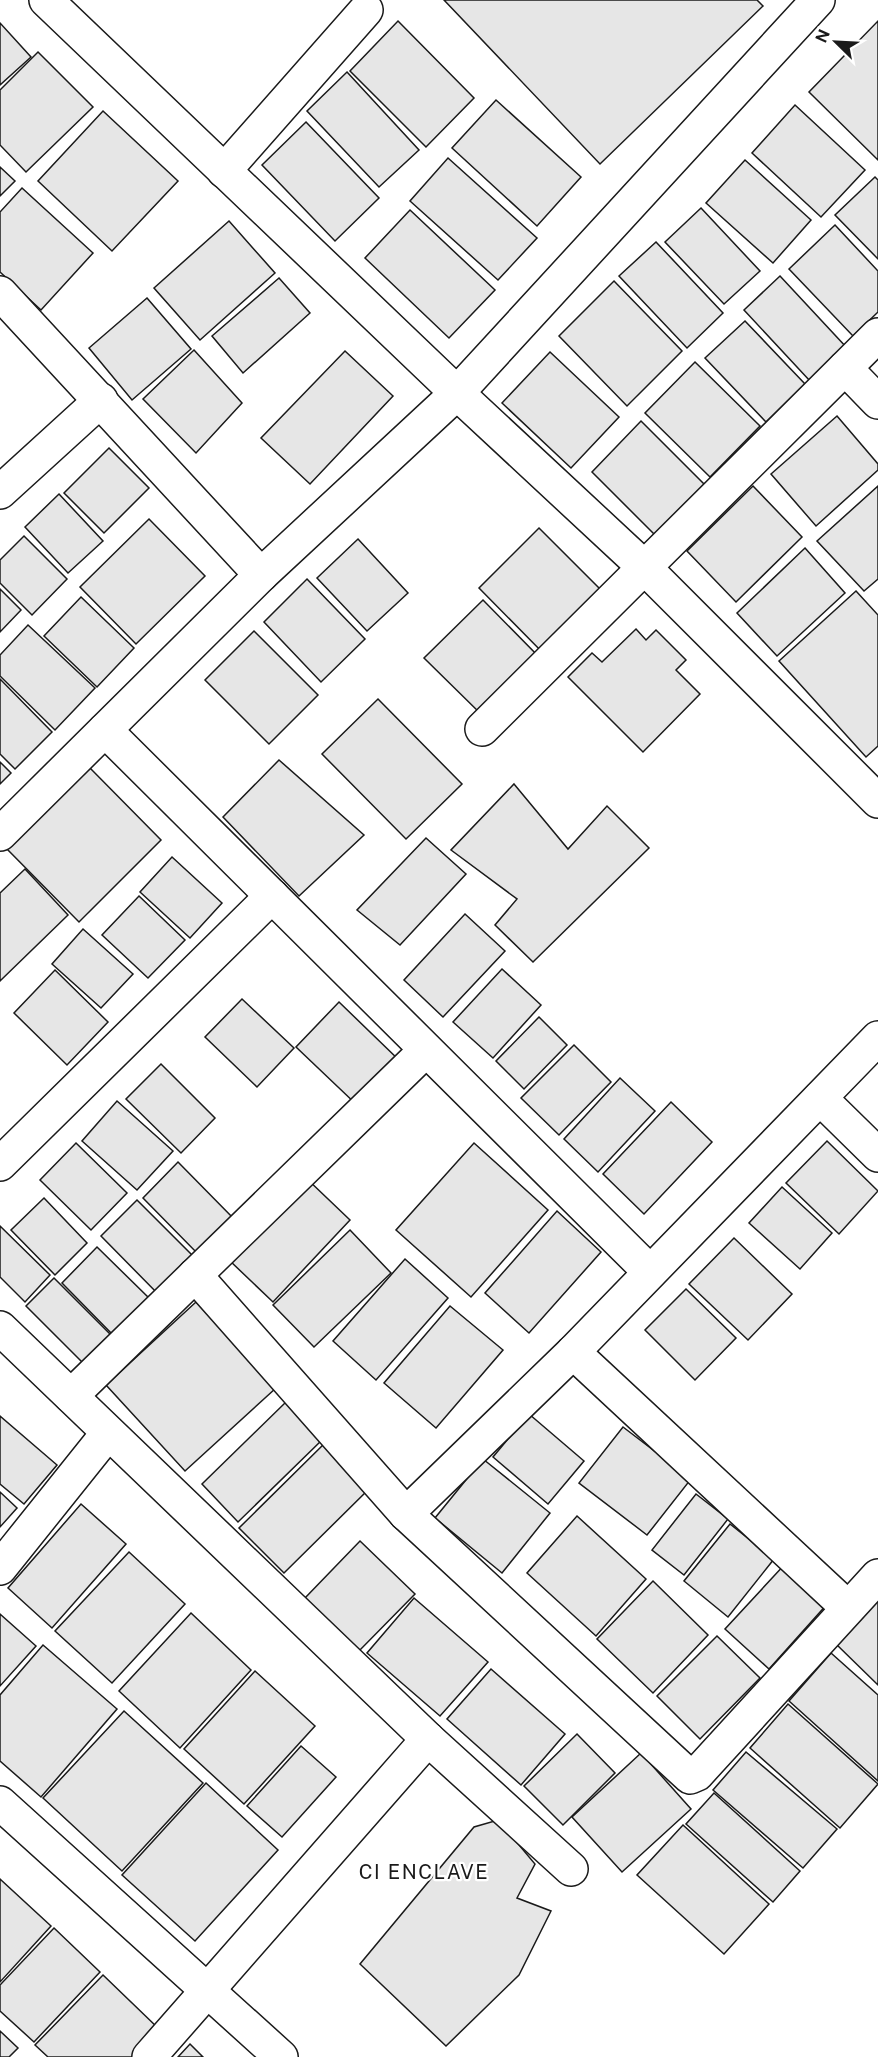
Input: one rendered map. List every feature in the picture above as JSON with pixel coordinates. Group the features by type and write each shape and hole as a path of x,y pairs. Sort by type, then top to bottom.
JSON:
{"street":[{"path":"46,0 457,393 644,567 878,801"},
{"path":"0,834 261,575 457,393 818,0"},
{"path":"224,171 366,10"},
{"path":"0,293 261,575"},
{"path":"482,729 878,335"},
{"path":"845,368 878,402"},
{"path":"0,492 101,400"},
{"path":"105,730 650,1272"},
{"path":"0,1164 272,896"},
{"path":"406,1514 573,1352 878,1038"},
{"path":"71,1396 426,1050"},
{"path":"820,1098 878,1155"},
{"path":"195,1275 406,1514 690,1777 697,1774 878,1576"},
{"path":"0,1328 428,1739 571,1869"},
{"path":"573,1352 848,1608"},
{"path":"0,1568 108,1433"},
{"path":"149,2057 428,1739"},
{"path":"0,1803 281,2057"}],"building":[{"path":"444,0 757,0 763,6 600,164"},
{"path":"398,21 474,98 426,147 350,71"},
{"path":"878,21 878,160 809,92"},
{"path":"0,23 31,57 0,85"},
{"path":"38,52 93,107 26,172 0,145 0,90"},
{"path":"347,72 419,150 379,187 307,111"},
{"path":"496,100 581,177 537,226 452,148"},
{"path":"795,105 865,170 821,217 752,153"},
{"path":"103,111 178,181 112,251 38,181"},
{"path":"306,122 379,198 335,241 262,165"},
{"path":"448,158 537,238 498,280 410,201"},
{"path":"745,160 811,220 773,263 706,203"},
{"path":"0,167 15,181 0,196"},
{"path":"875,177 878,180 878,259 835,215"},
{"path":"22,188 93,253 41,310 0,272 0,212"},
{"path":"701,208 760,271 724,304 665,242"},
{"path":"410,210 495,290 449,338 365,258"},
{"path":"229,221 275,273 200,340 154,288"},
{"path":"835,225 878,271 878,312 853,336 789,269"},
{"path":"656,242 723,313 687,348 619,276"},
{"path":"780,276 847,348 810,381 744,310"},
{"path":"279,278 310,313 243,373 212,336"},
{"path":"614,281 682,351 627,406 559,336"},
{"path":"147,298 191,349 132,400 89,348"},
{"path":"745,321 805,384 766,422 705,358"},
{"path":"194,350 242,403 196,453 143,399"},
{"path":"345,351 393,396 310,484 261,438"},
{"path":"550,352 619,417 571,468 502,403"},
{"path":"695,362 760,426 710,477 645,413"},
{"path":"837,416 878,464 878,470 816,526 771,474"},
{"path":"641,421 707,487 658,538 592,472"},
{"path":"109,448 149,488 104,533 64,493"},
{"path":"753,486 802,537 736,602 687,551"},
{"path":"878,486 878,579 864,591 817,541"},
{"path":"59,494 103,541 68,573 25,527"},
{"path":"149,519 205,576 136,644 80,587"},
{"path":"539,528 605,594 545,655 479,588"},
{"path":"24,536 67,579 32,615 0,583 0,560"},
{"path":"358,539 408,593 367,631 317,578"},
{"path":"805,548 845,593 777,656 737,613"},
{"path":"307,579 365,639 321,682 264,622"},
{"path":"0,589 21,610 0,632"},
{"path":"856,591 878,615 878,746 866,757 779,661"},
{"path":"81,597 134,648 97,687 44,636"},
{"path":"483,600 542,660 485,718 424,658"},
{"path":"28,625 95,688 55,730 0,676 0,655"},
{"path":"636,629 646,640 656,630 686,660 676,670 700,694 643,752 568,677 592,653 602,662"},
{"path":"254,631 318,695 269,744 205,680"},
{"path":"0,679 52,732 15,769 0,754"},
{"path":"378,699 462,784 406,839 322,754"},
{"path":"279,760 364,835 299,896 223,817"},
{"path":"0,762 11,773 0,784"},
{"path":"90,768 161,840 79,922 7,849"},
{"path":"514,784 568,849 607,806 649,848 533,962 495,925 517,899 451,850"},
{"path":"426,838 466,874 400,945 357,910"},
{"path":"172,857 222,903 190,938 140,892"},
{"path":"25,869 68,915 0,981 0,893"},
{"path":"139,896 185,940 148,978 102,935"},
{"path":"465,914 505,951 443,1017 404,980"},
{"path":"83,929 133,974 101,1008 52,964"},
{"path":"502,969 541,1005 493,1058 453,1022"},
{"path":"55,970 108,1022 67,1065 14,1013"},
{"path":"242,999 294,1048 257,1087 205,1037"},
{"path":"339,1002 402,1063 359,1107 296,1047"},
{"path":"539,1017 567,1045 524,1089 496,1061"},
{"path":"574,1045 611,1082 559,1135 521,1098"},
{"path":"161,1064 215,1118 181,1153 126,1099"},
{"path":"620,1078 655,1111 598,1172 564,1139"},
{"path":"117,1101 173,1151 137,1190 82,1141"},
{"path":"671,1102 712,1142 644,1214 603,1174"},
{"path":"827,1141 878,1191 839,1234 786,1183"},
{"path":"76,1143 127,1193 91,1230 40,1180"},
{"path":"474,1143 548,1210 471,1297 396,1230"},
{"path":"178,1162 234,1219 198,1254 143,1198"},
{"path":"305,1177 350,1220 273,1302 229,1260"},
{"path":"782,1187 832,1233 800,1269 749,1223"},
{"path":"44,1198 87,1243 55,1275 11,1230"},
{"path":"137,1200 196,1259 160,1296 101,1236"},
{"path":"557,1211 601,1252 529,1333 485,1293"},
{"path":"0,1226 50,1275 25,1302 0,1277"},
{"path":"350,1230 391,1273 314,1347 273,1305"},
{"path":"734,1238 792,1294 748,1340 689,1284"},
{"path":"97,1247 150,1299 113,1335 62,1283"},
{"path":"405,1259 448,1298 376,1380 333,1341"},
{"path":"54,1278 120,1344 92,1372 26,1306"},
{"path":"686,1289 736,1338 695,1380 645,1330"},
{"path":"196,1302 276,1388 185,1471 106,1385"},
{"path":"450,1306 503,1350 436,1428 384,1383"},
{"path":"287,1401 323,1439 238,1522 202,1484"},
{"path":"529,1414 584,1461 548,1504 493,1457"},
{"path":"0,1416 57,1465 24,1504 0,1484"},
{"path":"623,1427 691,1479 647,1535 579,1483"},
{"path":"329,1439 374,1484 284,1573 239,1528"},
{"path":"483,1459 550,1513 502,1573 435,1518"},
{"path":"0,1492 17,1508 0,1527"},
{"path":"696,1494 728,1519 684,1575 652,1550"},
{"path":"81,1504 126,1544 52,1628 8,1588"},
{"path":"577,1516 646,1579 596,1636 527,1573"},
{"path":"730,1524 774,1559 728,1617 684,1581"},
{"path":"360,1541 415,1594 359,1651 305,1598"},
{"path":"129,1552 185,1604 112,1683 55,1631"},
{"path":"786,1563 829,1602 769,1669 725,1629"},
{"path":"653,1581 708,1635 653,1693 597,1639"},
{"path":"414,1598 488,1662 440,1716 367,1653"},
{"path":"878,1598 878,1685 835,1643"},
{"path":"191,1613 251,1670 180,1748 119,1691"},
{"path":"0,1614 36,1646 0,1686"},
{"path":"717,1636 760,1678 700,1739 657,1696"},
{"path":"43,1645 117,1709 41,1797 0,1761 0,1695"},
{"path":"831,1653 878,1695 878,1781 789,1701"},
{"path":"491,1669 565,1734 521,1785 447,1719"},
{"path":"255,1671 315,1726 244,1804 184,1749"},
{"path":"788,1704 878,1784 840,1828 750,1748"},
{"path":"124,1711 203,1783 122,1871 43,1798"},
{"path":"577,1734 615,1773 563,1825 524,1786"},
{"path":"301,1746 336,1777 282,1837 247,1806"},
{"path":"746,1752 837,1829 803,1868 713,1790"},
{"path":"641,1753 691,1809 622,1872 572,1817"},
{"path":"206,1783 278,1850 195,1941 122,1875"},
{"path":"714,1793 800,1871 773,1902 686,1824"},
{"path":"498,1820 535,1864 517,1898 551,1911 519,1975 446,2046 360,1964 474,1827"},
{"path":"683,1825 769,1904 724,1954 637,1875"},
{"path":"0,1879 51,1926 0,1982"},
{"path":"54,1928 100,1972 34,2042 0,2011 0,1985"},
{"path":"103,1975 159,2029 132,2057 48,2057 35,2045"},
{"path":"0,2031 18,2048 9,2057 0,2057"},
{"path":"190,2044 203,2057 178,2057"}],"district":[{"name":"CI ENCLAVE","path":"424,1872"}]}
